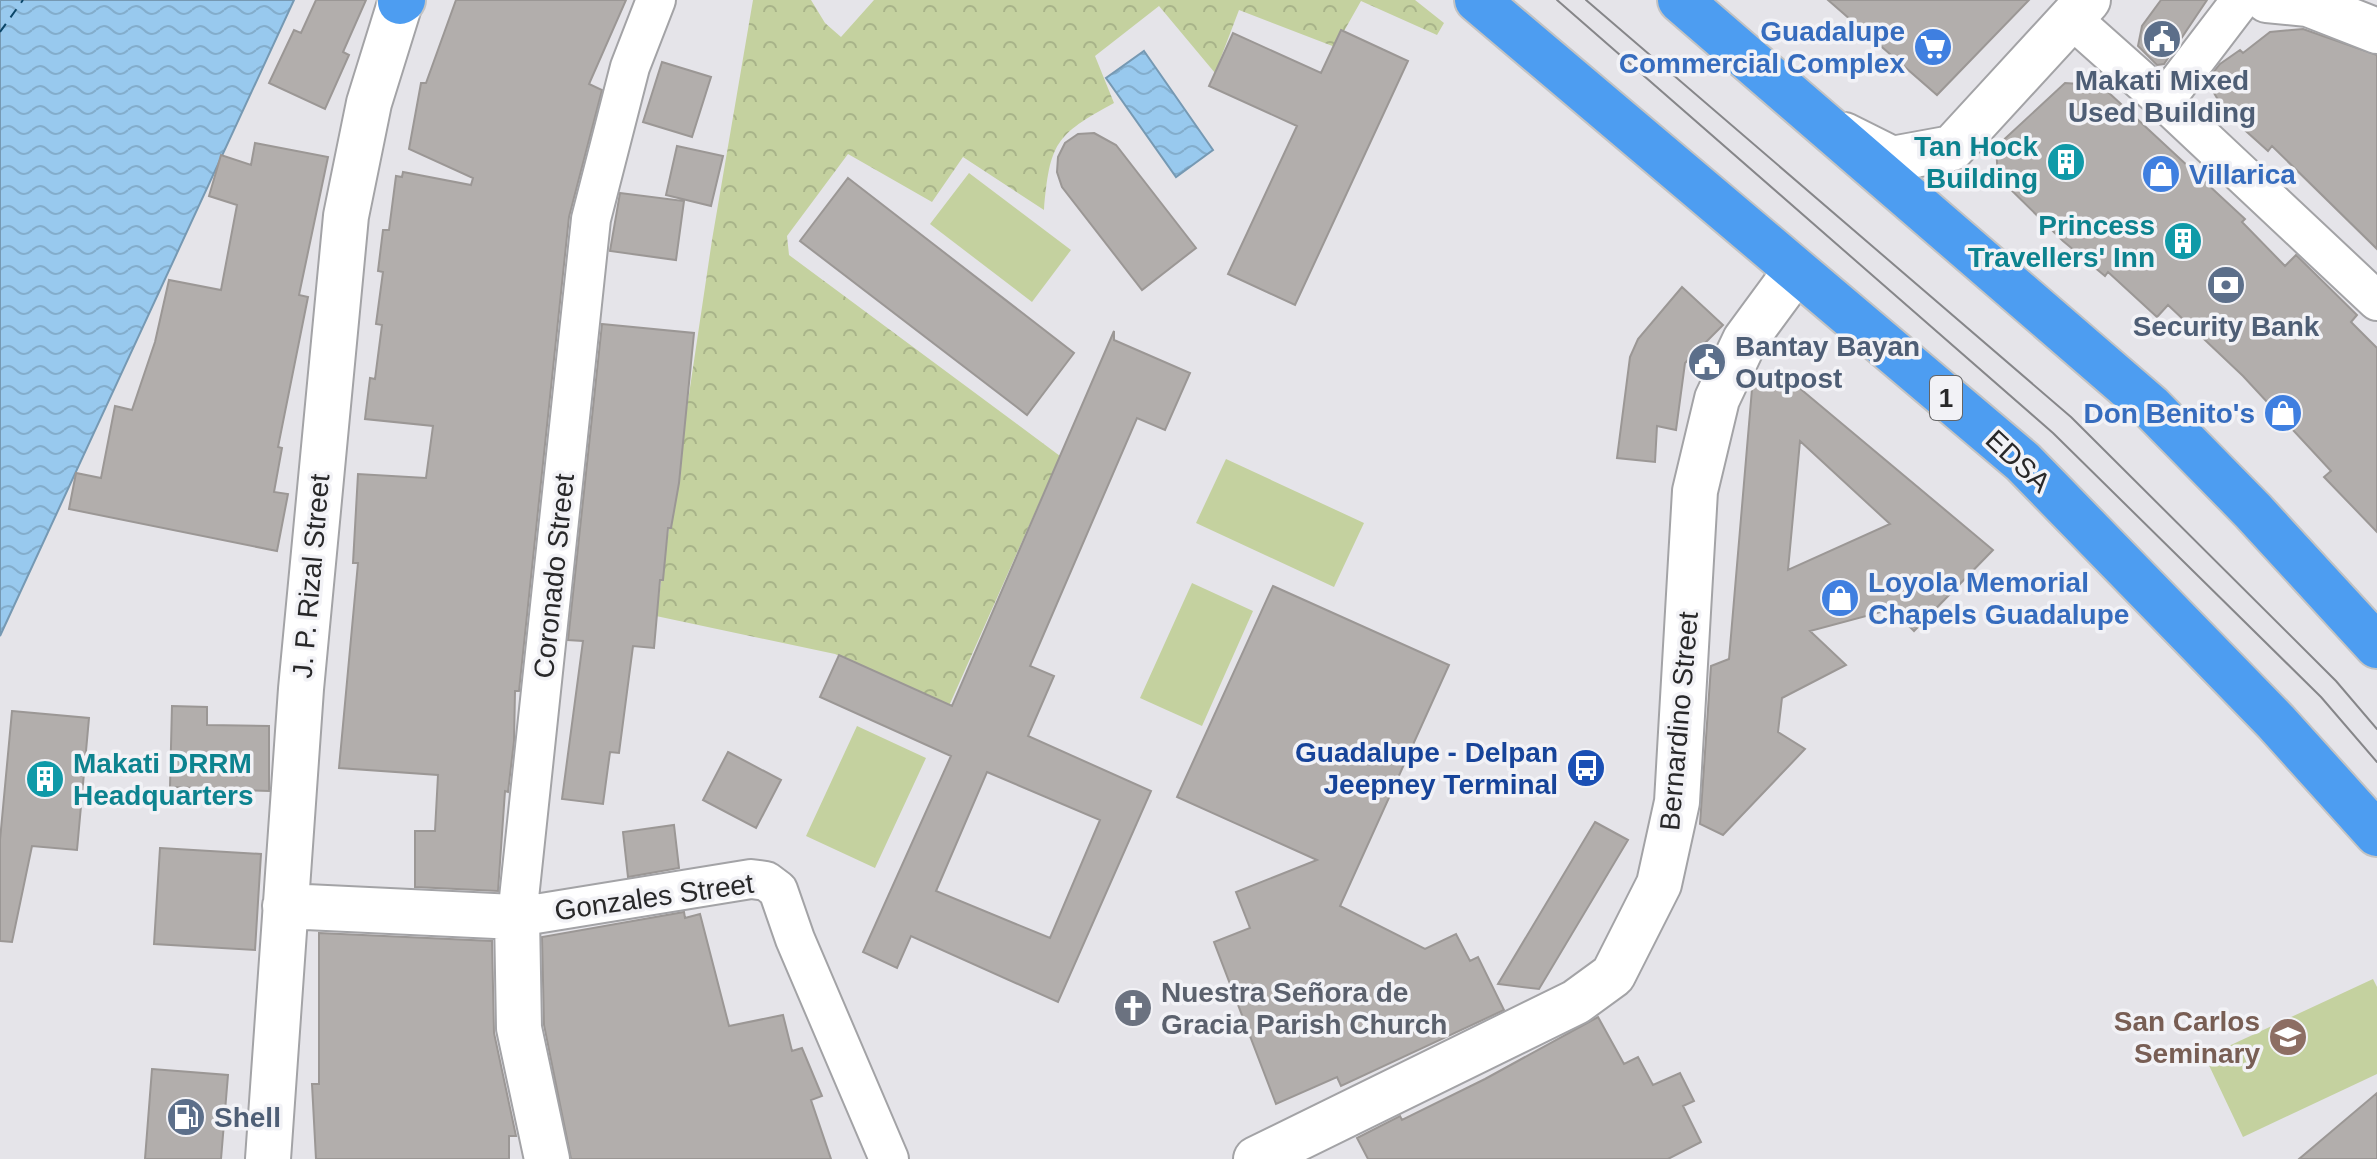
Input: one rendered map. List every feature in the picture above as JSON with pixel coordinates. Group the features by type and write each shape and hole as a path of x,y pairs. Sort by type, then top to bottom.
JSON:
{"highway":[{"name":"EDSA","path":"1477,0 2023,462 2276,722 2377,834"},
{"path":"1680,0 2151,407 2253,511 2377,646"}],"street":[{"name":"Coronado Street","path":"547,1159 519,1028 517,917 591,219 630,67 656,0"},
{"path":"2164,101 2241,0"},
{"path":"2267,0 2308,4 2377,31"},
{"name":"J. P. Rizal Street","path":"268,1159 301,689 346,216 369,103 402,1"},
{"path":"1831,128 1892,159 1952,148 2080,10 2164,101 2377,301"},
{"name":"Bernardino Street","path":"1256,1159 1576,1002 1613,975 1659,884 1677,802 1695,491 1717,399 1745,340 1795,272"},
{"name":"Gonzales Street","path":"285,906 517,917 751,879 766,881 778,890 795,939 889,1159"}],"green space":[{"path":"753,0 811,0 825,23 841,37 874,0 1415,0 1444,23 1437,35 1361,1 1335,47 1239,10 1215,73 1159,6 1095,56 1114,103 1079,124 1059,143 1049,170 1044,210 963,157 932,202 848,154 787,236 789,255 1060,456 949,706 835,654 656,616 712,240"},
{"path":"969,173 1071,250 1032,302 930,224"},
{"path":"1226,459 1364,523 1334,587 1196,523"},
{"path":"1192,583 1253,611 1202,726 1140,698"},
{"path":"857,726 926,758 875,868 806,836"},
{"path":"2373,979 2377,987 2377,1074 2243,1137 2205,1057"}],"water":[{"path":"0,0 294,0 0,636"},
{"path":"1144,51 1213,150 1176,177 1106,78"}],"building":[{"path":"316,0 366,0 343,52 349,55 325,109 269,83 294,30 301,33"},
{"path":"456,0 626,0 589,84 602,90 569,217 519,691 515,691 514,741 508,792 505,791 498,891 415,887 415,831 435,831 438,775 339,768 358,563 353,563 358,474 426,478 433,426 365,419 370,378 375,379 382,325 376,324 383,272 378,271 383,230 389,230 396,176 402,177 403,172 471,185 473,178 409,149 421,83 426,83"},
{"name":"Guadalupe Commercial Complex","path":"1828,0 2029,0 1937,95"},
{"name":"Makati Mixed Used Building","path":"2161,0 2207,0 2164,64 2157,65 2138,46 2142,26"},
{"path":"2303,29 2377,55 2377,249 2272,146 2268,151 2226,113 2211,88 2212,74 2240,50 2243,53 2270,32"},
{"path":"1341,30 1408,61 1295,305 1228,274 1297,126 1209,86 1233,33 1321,73"},
{"path":"662,62 711,77 692,137 643,122"},
{"path":"2065,83 2108,86 2108,92 2245,219 2242,222 2285,266 2296,255 2357,315 2351,322 2377,348 2377,532 2324,477 2331,471 2243,376 2168,305 2157,317 2108,272 2105,276 2063,241 1998,177 1996,147"},
{"path":"1094,133 1116,145 1196,248 1142,290 1062,187 1057,172 1058,157 1065,143 1078,134"},
{"path":"255,143 328,157 299,295 308,297 278,447 282,448 274,492 288,494 277,551 69,509 76,473 101,478 115,406 132,410 155,342 169,280 221,290 237,205 209,196 221,155 251,165"},
{"path":"677,146 723,156 711,206 666,195"},
{"path":"848,178 1074,353 1027,415 800,241"},
{"path":"620,193 684,201 676,260 610,251"},
{"path":"1682,287 1723,325 1685,363 1676,430 1657,426 1655,462 1617,458 1630,357 1638,339"},
{"path":"602,324 694,333 679,483 671,528 668,528 663,580 660,580 654,648 633,646 619,753 610,752 603,804 562,799 583,641 568,640"},
{"path":"1114,331 1114,340 1190,373 1165,430 1137,418 1030,666 1054,676 1028,736 1151,791 1058,1002 911,936 897,968 863,952 951,756 820,697 839,655 952,706","holes":["987,772 1100,820 1050,938 936,891"]},
{"name":"Loyola Memorial Chapels Guadalupe","path":"1779,371 1993,550 1914,631 1892,609 1810,631 1846,665 1782,698 1778,732 1805,749 1723,835 1700,824 1711,666 1729,659 1752,389","holes":["1800,441 1890,524 1788,570"]},
{"path":"1273,586 1449,665 1340,906 1425,949 1456,934 1470,961 1478,957 1504,1010 1341,1086 1337,1077 1276,1104 1214,942 1250,928 1236,892 1317,860 1177,797"},
{"path":"172,706 207,707 207,725 269,726 269,791 170,787"},
{"name":"Makati DRRM Headquarters","path":"12,711 89,718 77,850 32,846 12,942 0,941 0,840"},
{"path":"728,752 781,780 756,828 703,800"},
{"path":"1595,822 1628,840 1539,989 1498,984"},
{"path":"674,825 679,868 628,877 623,832"},
{"path":"160,848 261,854 255,950 154,944"},
{"path":"684,912 685,918 700,914 729,1026 783,1015 792,1051 802,1048 822,1096 811,1100 831,1159 571,1159 544,1025 542,937"},
{"path":"319,933 492,941 494,1033 516,1136 509,1136 509,1159 316,1159 312,1084 319,1084"},
{"path":"1598,1017 1624,1064 1638,1057 1653,1085 1680,1073 1694,1101 1683,1106 1701,1142 1668,1159 1368,1159 1357,1138 1400,1116 1402,1120 1485,1079"},
{"name":"Shell","path":"152,1069 228,1075 221,1159 145,1159"},
{"path":"2377,1093 2377,1159 2299,1159"}],"ferry route":[{"path":"0,32 23,0"}],"tram line":[{"path":"1557,0 2053,433 2321,697 2377,762"},
{"path":"1586,0 2071,417 2336,681 2377,729"}],"place":[{"name":"Makati Mixed Used Building","path":"2162,39"},
{"name":"Guadalupe Commercial Complex","path":"1933,47"},
{"name":"Tan Hock Building","path":"2066,162"},
{"name":"Villarica","path":"2161,174"},
{"name":"Princess Travellers' Inn","path":"2183,241"},
{"name":"Security Bank","path":"2226,285"},
{"name":"Bantay Bayan Outpost","path":"1707,362"},
{"name":"Don Benito's","path":"2283,413"},
{"name":"Loyola Memorial Chapels Guadalupe","path":"1840,598"},
{"name":"Guadalupe - Delpan Jeepney Terminal","path":"1586,768"},
{"name":"Makati DRRM Headquarters","path":"45,779"},
{"name":"Nuestra Señora de Gracia Parish Church","path":"1133,1008"},
{"name":"San Carlos Seminary","path":"2288,1037"},
{"name":"Shell","path":"186,1117"}]}
